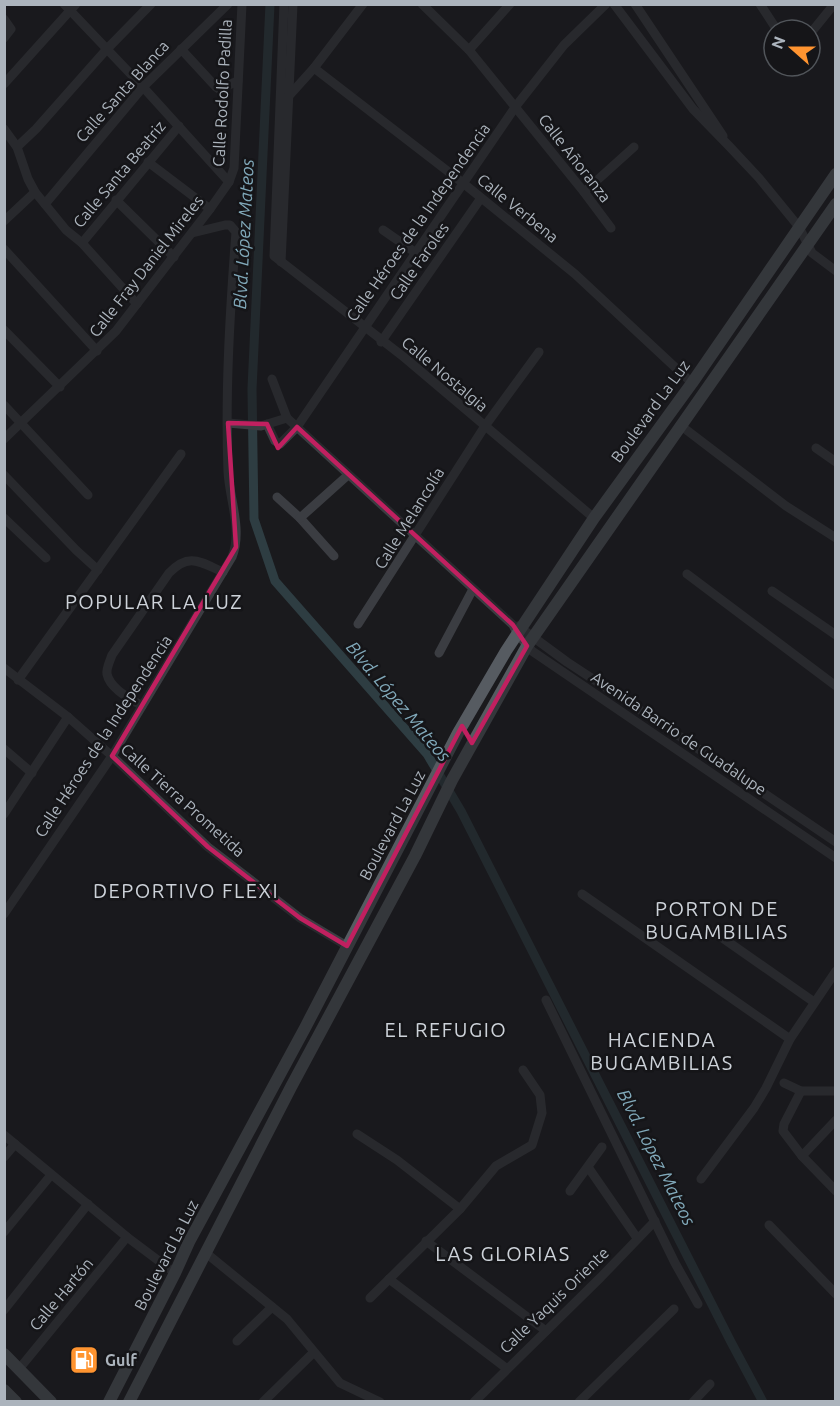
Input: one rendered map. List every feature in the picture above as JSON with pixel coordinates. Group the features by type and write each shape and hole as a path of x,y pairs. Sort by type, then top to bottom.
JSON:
{"main road":[{"name":"Boulevard La Luz","path":"109,1401 189,1242 458,733 517,628 836,174"},
{"name":"Boulevard La Luz","path":"129,1401 452,780 530,641 836,204"},
{"path":"458,733 467,737 472,743"},
{"path":"4,1354 51,1401"},
{"path":"4,1390 16,1401"}],"street":[{"path":"17,147 151,4"},
{"name":"Calle Santa Blanca","path":"45,204 143,87 228,4"},
{"name":"Calle Rodolfo Padilla","path":"229,182 234,168 242,4"},
{"path":"277,259 276,181 284,4"},
{"path":"277,259 289,97 293,4"},
{"path":"280,106 314,68 363,4"},
{"name":"Calle Añoranza","path":"422,4 470,50 584,192 610,228"},
{"path":"470,50 510,4"},
{"name":"Calle Héroes de la Independencia","path":"264,425 275,441 280,444 297,427 516,106 564,45 606,4"},
{"path":"614,4 693,110 729,146 799,227 807,246 819,260 836,271"},
{"path":"635,4 729,146"},
{"path":"760,4 769,18"},
{"path":"4,84 70,6 106,50 143,87 229,182"},
{"path":"822,20 832,9"},
{"path":"4,19 11,29 4,38"},
{"path":"181,49 219,89 238,81"},
{"name":"Calle Verbena","path":"314,68 463,183 575,274 692,382"},
{"name":"Calle Santa Beatriz","path":"82,243 179,126"},
{"path":"4,129 17,147 35,192 66,230 82,243 137,304"},
{"path":"584,192 634,147"},
{"path":"148,162 210,209"},
{"name":"Calle Fray Daniel Mireles","path":"4,439 97,351 174,257 229,182"},
{"path":"6,216 35,192"},
{"name":"Calle Faroles","path":"381,342 481,198"},
{"path":"116,200 174,257"},
{"path":"142,706 115,687 110,680 107,668 112,655 169,573 178,564 191,560 223,572 236,547 228,472 231,423 230,313 236,232 230,225 225,225 192,233"},
{"path":"383,230 416,253"},
{"path":"4,249 97,351"},
{"name":"Calle Nostalgia","path":"277,259 381,342 405,358 594,518"},
{"path":"4,330 60,387"},
{"name":"Calle Melancolía","path":"358,624 484,426 539,352"},
{"name":"Avenida Barrio de Guadalupe","path":"272,379 287,418 517,628 546,661 836,858"},
{"path":"4,405 88,495"},
{"path":"231,423 264,425 287,418"},
{"path":"680,425 786,506 836,538"},
{"path":"816,448 836,462"},
{"path":"18,680 181,454"},
{"path":"300,518 348,474"},
{"path":"4,475 76,550 99,570"},
{"path":"278,497 334,556"},
{"path":"4,518 46,558"},
{"name":"Calle Héroes de la Independencia","path":"4,914 112,756 223,572"},
{"path":"687,574 836,686"},
{"path":"439,653 473,589"},
{"path":"772,591 836,635"},
{"name":"Avenida Barrio de Guadalupe","path":"530,641 657,721 836,842"},
{"name":"Calle Tierra Prometida","path":"4,668 68,717 208,847 300,918 347,946"},
{"path":"4,814 68,717"},
{"path":"4,750 32,773"},
{"path":"582,894 790,1039"},
{"path":"714,932 814,1002"},
{"path":"701,1179 760,1097 790,1039 836,972"},
{"path":"546,1000 675,1263 698,1304"},
{"path":"370,1298 460,1209 496,1166 532,1145 542,1113 540,1095 523,1070"},
{"path":"784,1083 801,1091 836,1091"},
{"path":"801,1091 782,1128 783,1134 836,1191"},
{"path":"802,1156 836,1120"},
{"path":"357,1134 398,1160 460,1209"},
{"path":"4,1135 127,1238 175,1273"},
{"path":"4,1157 15,1144"},
{"path":"570,1191 603,1148"},
{"path":"588,1167 637,1238"},
{"path":"4,1232 51,1176"},
{"path":"4,1310 88,1204"},
{"name":"Calle Yaquis Oriente","path":"474,1401 655,1221"},
{"path":"769,1225 836,1294"},
{"name":"Calle Hartón","path":"19,1369 127,1238"},
{"path":"426,1241 546,1331"},
{"path":"206,1253 287,1319 340,1383 375,1401"},
{"path":"388,1279 506,1368"},
{"path":"237,1341 272,1307"},
{"path":"579,1401 674,1309"},
{"path":"263,1401 313,1353"},
{"path":"693,1401 710,1384"}],"highlighted area":[{"path":"228,423 267,424 278,448 297,427 513,625 527,646 472,743 462,726 347,946 300,918 208,847 112,756 236,547"}],"waterway":[{"name":"Blvd. López Mateos","path":"270,4 252,389 254,519 275,581 427,754 461,811 763,1402"}],"place":[{"name":"Gulf","path":"84,1360"}],"district":[{"name":"POPULAR LA LUZ","path":"154,601"},
{"name":"DEPORTIVO FLEXI","path":"186,890"},
{"name":"PORTON DE BUGAMBILIAS","path":"717,920"},
{"name":"EL REFUGIO","path":"446,1029"},
{"name":"HACIENDA BUGAMBILIAS","path":"662,1050"},
{"name":"LAS GLORIAS","path":"503,1253"}]}
